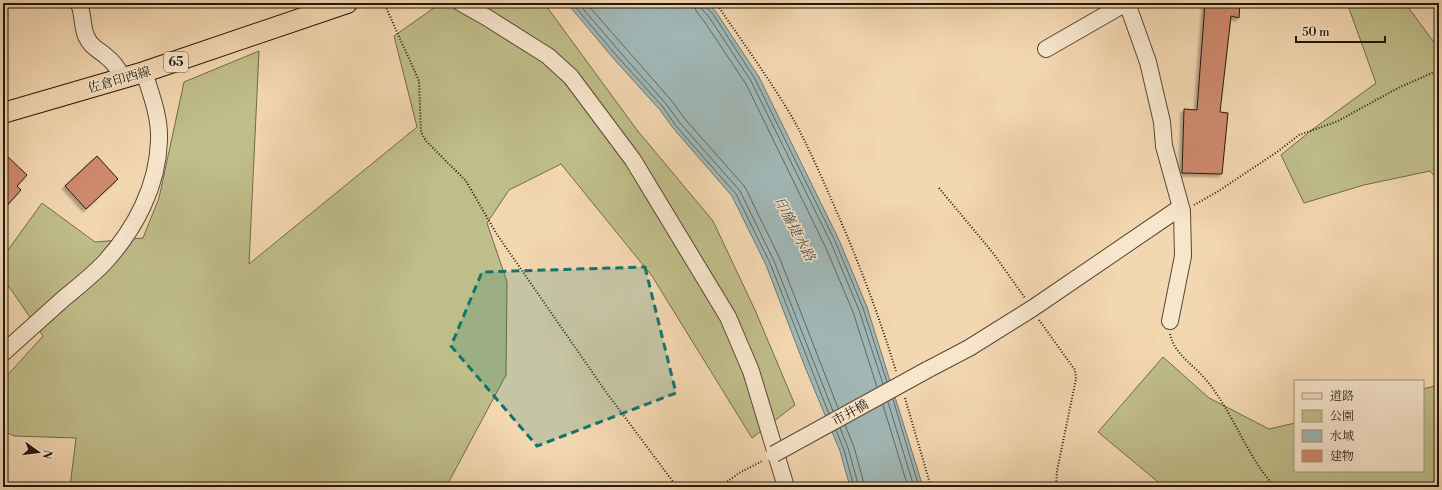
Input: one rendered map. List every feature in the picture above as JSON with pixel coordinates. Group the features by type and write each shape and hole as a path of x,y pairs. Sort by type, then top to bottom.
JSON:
{"main road":[{"name":"佐倉印西線","path":"3,113 144,72 347,3"}],"street":[{"path":"78,3 80,6 86,36 91,46 108,57 123,78"},
{"path":"461,3 548,56 571,78 633,160 728,318 751,371 786,487"},
{"path":"1046,49 1126,3 1148,62 1162,122 1164,146 1182,209 1183,256 1170,321"},
{"path":"3,353 104,263 122,242 136,220 153,179 158,158 159,139 157,119 144,72"},
{"name":"市井橋","path":"774,454 969,348 1032,309 1182,209"}],"path":[{"path":"384,3 418,81 422,132 426,141 466,181 496,234 606,392 677,487"},
{"path":"716,3 760,67 796,125 855,252 897,372"},
{"path":"1182,209 1216,192 1300,135 1338,121 1398,88 1439,70"},
{"path":"939,188 993,253 1075,370 1076,379 1057,471 1056,487"},
{"path":"1170,321 1172,341 1182,357 1200,373 1213,388 1260,468 1275,487"},
{"path":"904,393 931,487"},
{"path":"720,487 738,474 774,454"}],"highlighted area":[{"path":"645,267 676,393 537,446 451,346 482,272"}],"green space":[{"path":"441,3 544,3 637,130 713,221 755,310 795,405 752,438 652,276 561,164 509,190 487,223 507,282 506,375 446,487 70,487 76,438 14,436 3,431 3,380 43,336 3,278 3,257 42,203 95,242 143,238 159,198 184,82 259,51 249,264 417,127 394,36"},
{"path":"1347,3 1405,3 1439,49 1439,181 1430,171 1364,185 1304,203 1281,155 1313,129 1376,83"},
{"path":"1163,357 1209,398 1269,429 1294,423 1294,472 1424,472 1424,389 1439,385 1439,487 1164,487 1098,432"}],"water":[{"name":"印旛捷水路","path":"567,3 708,3 716,12 759,77 839,240 867,307 923,487 850,487 840,451 805,367 766,265 732,196"}],"building":[{"path":"1205,3 1240,3 1239,18 1231,16 1220,112 1228,113 1222,174 1182,173 1184,109 1197,110"},
{"path":"3,152 27,175 17,186 21,190 3,210"},
{"path":"97,156 118,179 86,209 65,186"}]}
